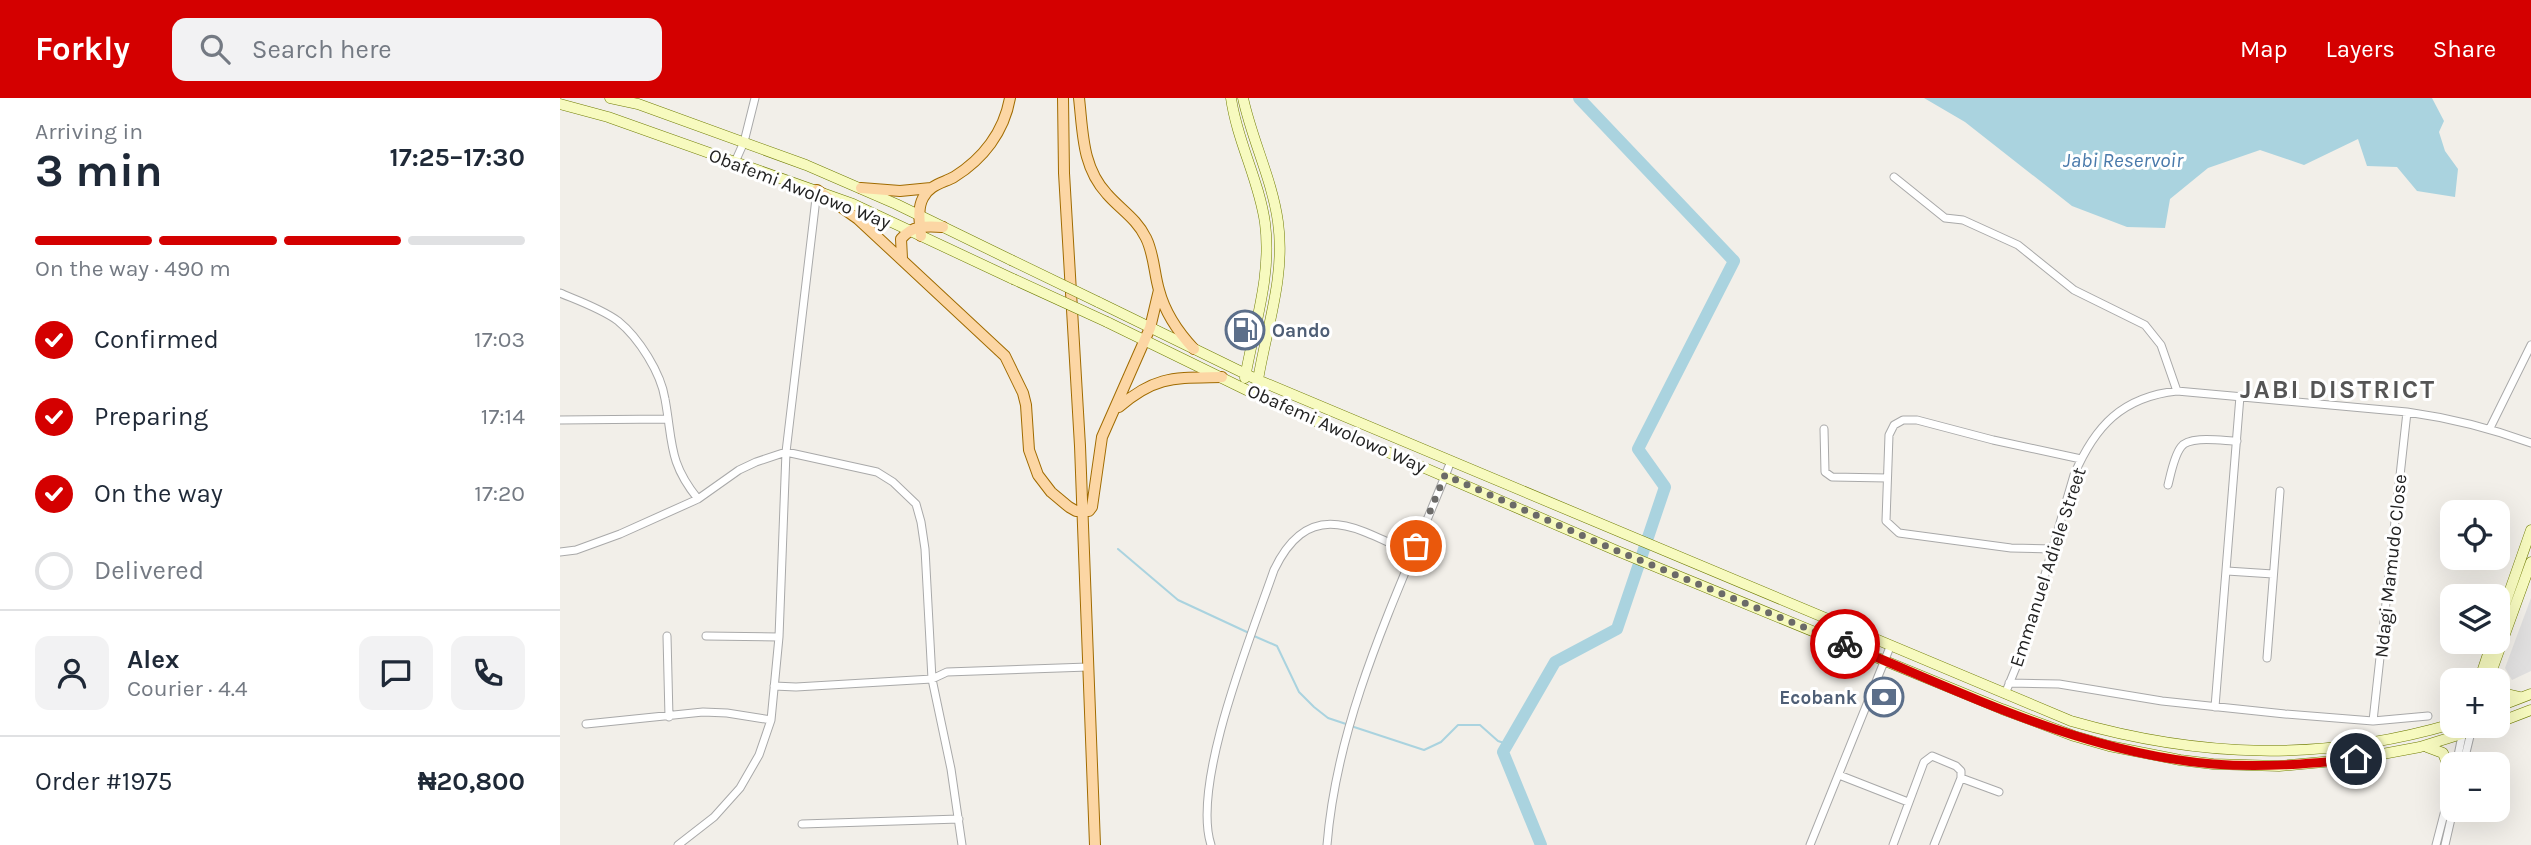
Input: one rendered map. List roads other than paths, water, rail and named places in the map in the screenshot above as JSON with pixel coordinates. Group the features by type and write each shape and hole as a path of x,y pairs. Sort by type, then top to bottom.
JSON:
{"main road":[{"name":"Obafemi Awolowo Way","path":"610,98 639,101 861,188 917,227 1013,279 1256,394 1615,550 2039,724 2109,746 2213,764 2280,766 2356,759 2420,747 2445,738"},
{"path":"917,227 924,195 931,188 954,177 983,154 1002,124 1010,98"},
{"path":"1062,98 1095,845"},
{"path":"1079,98 1086,158 1099,184 1139,226 1147,240 1153,255 1159,290 1175,326 1194,349"},
{"path":"1231,98 1256,182 1266,238 1263,288 1244,387"},
{"path":"1243,98 1276,207 1280,242 1279,275 1256,394"},
{"name":"Obafemi Awolowo Way","path":"560,104 608,117 917,227"},
{"path":"861,188 900,191 931,188"},
{"path":"817,190 848,211 902,258 1005,356 1023,393 1029,450 1038,475 1051,492 1069,507 1082,512 1089,511 1092,507 1099,451 1112,414 1150,328 1159,290"},
{"path":"902,258 901,239 917,227 943,227"},
{"name":"Obafemi Awolowo Way","path":"943,227 1258,380 2048,713 2099,729 2195,748 2259,752 2356,745 2440,727"},
{"path":"1112,414 1134,395 1163,380 1222,377"},
{"path":"2510,590 2531,530"},
{"path":"2495,668 2531,562"},
{"path":"2490,668 2496,660"},
{"path":"2510,702 2527,695"},
{"path":"2510,718 2531,710"},
{"path":"2421,733 2440,722"},
{"path":"2420,747 2442,752"}],"street":[{"path":"735,162 744,142 755,98"},
{"path":"1894,177 1945,218 1963,220 2018,245 2074,290 2145,325 2161,345 2177,391"},
{"path":"678,845 714,817 740,789 758,755 771,720 779,637 786,452 817,190"},
{"path":"560,293 618,321 639,344 665,397 676,466 698,499"},
{"path":"2490,429 2531,345"},
{"name":"Emmanuel Adiele Street","path":"2005,695 2023,650 2081,459 2098,432 2133,401 2155,393 2177,391 2407,412 2443,417 2531,443"},
{"path":"2215,707 2240,396"},
{"name":"Ndagi Mamudo Close","path":"2373,720 2407,412"},
{"path":"560,419 667,419"},
{"path":"2052,548 2011,548 1899,533 1886,521 1889,435 1894,425 1903,420 1917,420 2081,459"},
{"path":"1824,429 1825,472 1832,477 1887,478"},
{"path":"2168,485 2180,447 2186,442 2195,439 2237,441"},
{"path":"560,552 576,550 620,534 698,499 755,462 786,452 877,472 905,492 916,504 921,522 932,679 962,845"},
{"path":"1327,845 1332,797 1356,702 1451,461"},
{"path":"2267,658 2280,491"},
{"path":"1211,845 1206,831 1205,811 1224,718 1274,570 1284,549 1298,534 1314,526 1328,524 1347,525 1413,554"},
{"path":"2227,571 2273,574"},
{"path":"667,636 668,717"},
{"path":"705,636 779,637"},
{"path":"1810,845 1890,647"},
{"path":"774,685 796,687 932,679 947,671 1088,667"},
{"path":"2009,683 2059,684 2215,707 2373,720 2428,716"},
{"path":"586,724 714,713 771,720"},
{"path":"1892,845 1927,758 1932,756 1956,766 1961,771 1961,778 1934,845"},
{"path":"1839,775 1908,802"},
{"path":"1961,778 1999,792"},
{"path":"803,824 958,819"},
{"path":"2436,845 2442,822"},
{"path":"2445,845 2450,822"}],"water":[{"name":"Jabi Reservoir","path":"1924,98 2432,98 2444,121 2439,132 2445,151 2458,169 2455,197 2417,191 2397,167 2367,166 2358,139 2304,165 2260,150 2208,168 2170,199 2165,228 2127,227 2072,206 1965,122"}],"waterway":[{"path":"1541,845 1503,752 1555,662 1617,629 1665,487 1638,449 1734,261 1579,98"},
{"path":"1118,549 1178,600 1249,633"},
{"path":"1254,636 1277,646 1299,692 1314,707 1328,718 1346,724"},
{"path":"1351,726 1424,750 1441,742 1458,725 1480,725 1498,741 1507,744"}],"place":[{"name":"Oando","path":"1245,330"},
{"name":"Ecobank","path":"1884,697"}],"district":[{"name":"JABI DISTRICT","path":"2338,389"}]}
